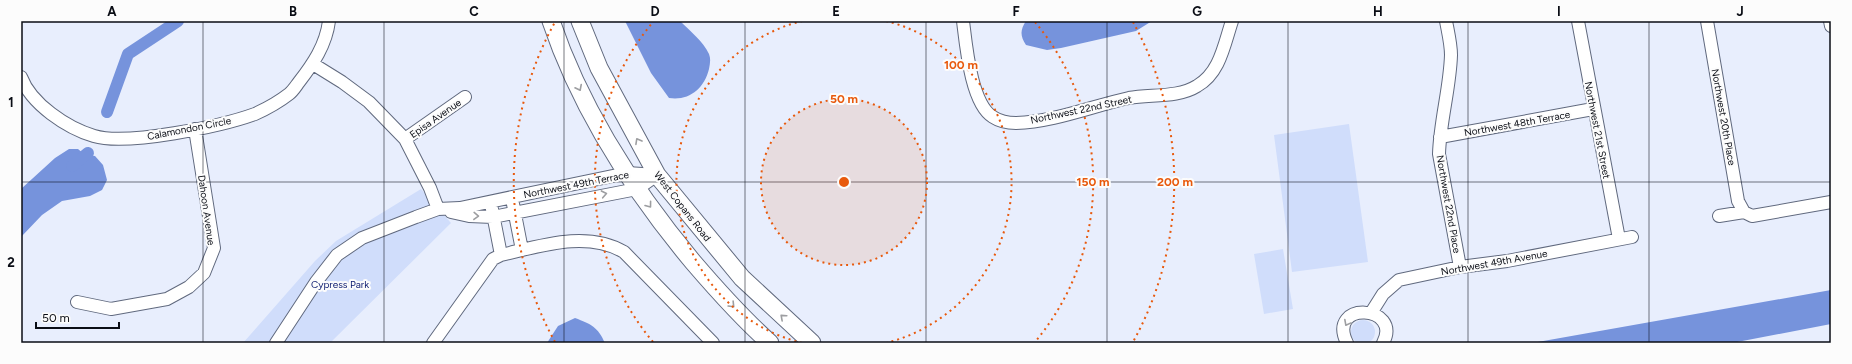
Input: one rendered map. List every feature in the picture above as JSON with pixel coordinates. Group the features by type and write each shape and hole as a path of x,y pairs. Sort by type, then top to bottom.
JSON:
{"main road":[{"path":"551,21 562,52 602,134 637,189 674,239 714,286 770,343"},
{"name":"West Copans Road","path":"580,21 599,68 657,175 742,278 812,343"}],"street":[{"name":"Calamondon Circle","path":"22,83 44,108 67,124 95,136 140,138 194,129 256,113 290,94 312,64 327,35 329,21"},
{"name":"Northwest 22nd Street","path":"963,21 975,94 992,116 1002,122 1015,123 1076,112 1129,98 1181,92 1197,87 1210,76 1217,66 1232,21"},
{"name":"Northwest 22nd Place","path":"1446,21 1450,60 1449,83 1440,138 1439,154 1460,267"},
{"name":"Northwest 21st Street","path":"1578,21 1618,239"},
{"name":"Northwest 20th Place","path":"1707,21 1738,201 1744,212"},
{"path":"1830,21 1831,26"},
{"path":"276,343 316,282 337,256 362,238 438,209 430,188 405,139 369,102 342,82 312,64"},
{"name":"Episa Avenue","path":"405,139 465,97"},
{"name":"Northwest 48th Terrace","path":"1440,138 1593,109"},
{"name":"Dahoon Avenue","path":"77,302 111,309 167,299 189,287 204,273 214,248 194,129"},
{"name":"Northwest 49th Terrace","path":"438,209 460,208 627,173 657,175"},
{"name":"Northwest 49th Terrace","path":"438,209 470,216 493,217 637,189 657,175"},
{"name":"Northwest 49th Terrace","path":"512,197 522,250"},
{"path":"491,201 501,255"},
{"path":"1719,216 1744,212 1752,216 1831,202"},
{"name":"Northwest 49th Avenue","path":"1371,313 1383,294 1399,280 1460,267 1507,261 1632,237"},
{"path":"433,343 493,259 501,255 572,240 606,244 616,247 624,252 712,343"},
{"path":"1342,342 1344,328 1350,317 1362,311 1371,313 1380,319 1384,325 1386,332 1383,343"}],"green space":[{"path":"1349,124 1368,262 1292,272 1274,135"},
{"name":"Cypress Park","path":"421,189 451,223 330,343 243,343 315,261 336,241"},
{"path":"1283,249 1293,309 1264,314 1254,254"},
{"path":"1363,320 1372,323 1375,332 1372,341 1363,344 1354,341 1351,332 1354,323"}],"water":[{"path":"625,21 680,21 700,40 710,56 707,76 699,88 695,92 683,98 669,98 651,73"},
{"path":"1026,21 1152,21 1136,31 1047,50 1026,45 1022,33"},
{"path":"69,149 78,149 85,155 95,156 103,165 107,180 102,190 90,196 62,201 42,215 21,237 21,189 55,158"},
{"path":"1831,290 1831,324 1732,343 1532,343"},
{"path":"575,318 585,322 597,330 605,343 547,343 558,326"}],"waterway":[{"path":"107,112 128,54 178,21"},
{"path":"72,166 88,153"}]}
